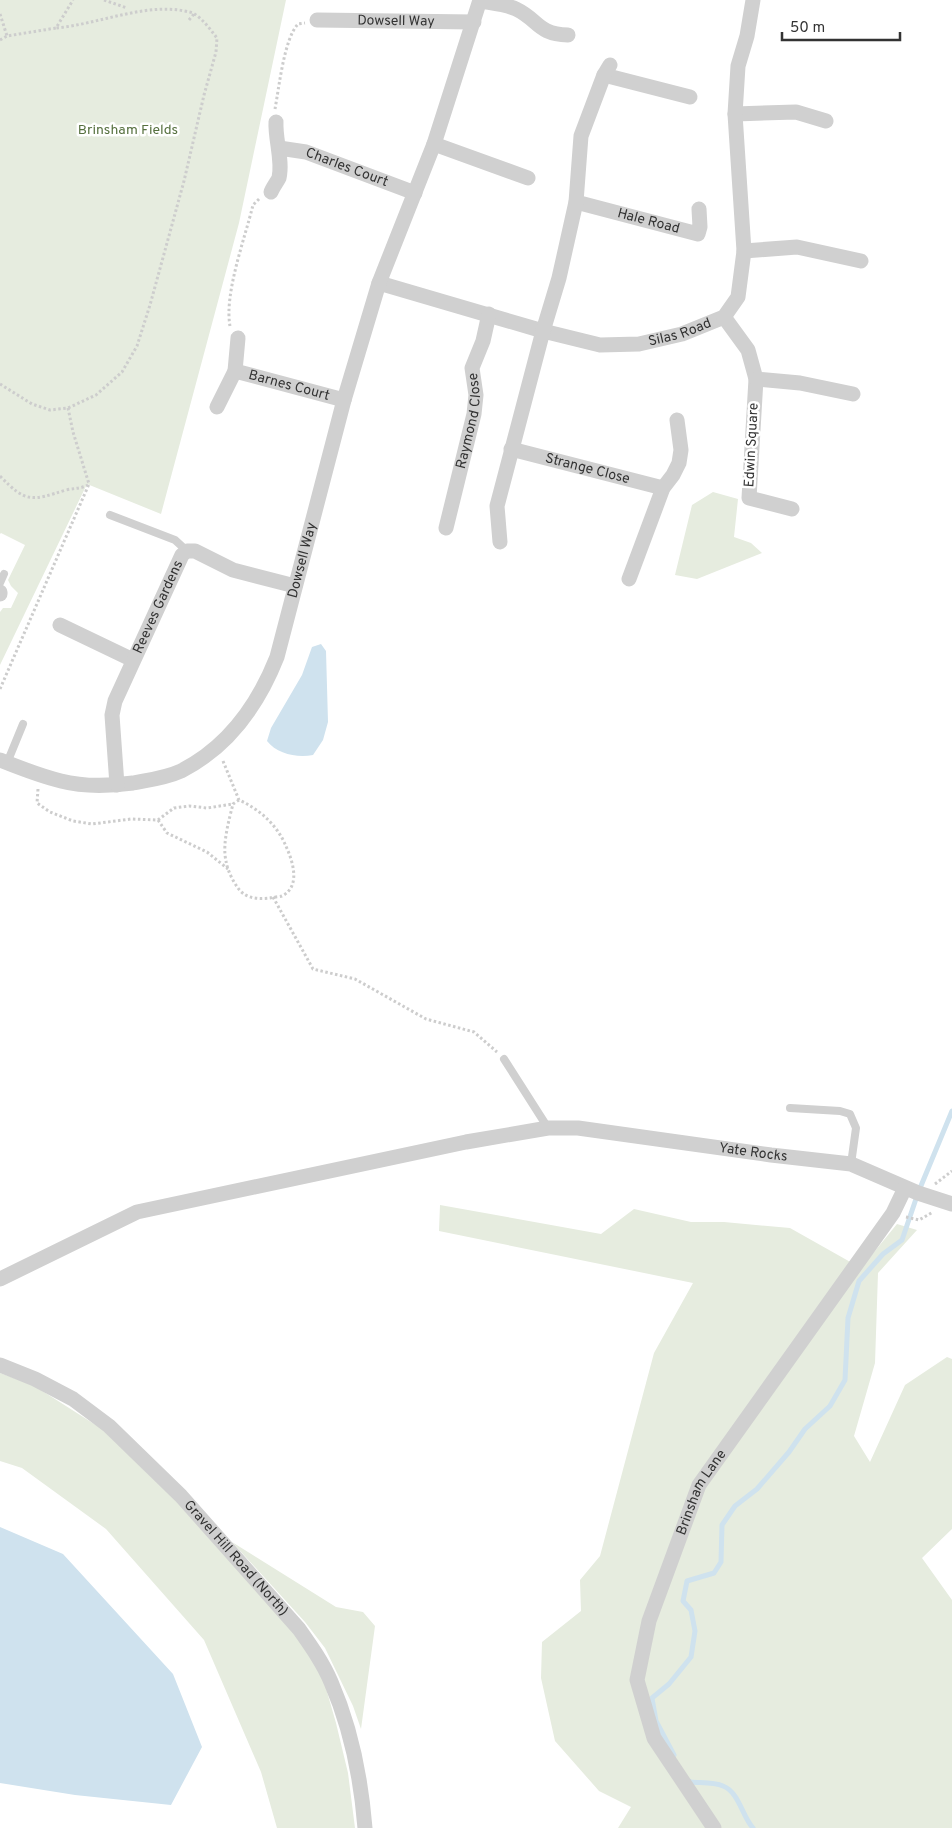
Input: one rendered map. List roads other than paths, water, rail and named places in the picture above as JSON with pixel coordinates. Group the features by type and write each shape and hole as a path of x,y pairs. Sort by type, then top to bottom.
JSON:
{"street":[{"name":"Dowsell Way","path":"3,761 39,774 89,785 117,785 156,779 180,771 204,757 221,743 248,711 266,682 277,657 344,400 379,283 434,144 480,0 515,9 540,28 554,34 568,35"},
{"name":"Silas Road","path":"379,283 543,331 600,345 639,344 682,334 724,317 738,297 744,251 735,114 738,66 747,36 753,0"},
{"name":"Dowsell Way","path":"317,20 474,22"},
{"path":"500,542 497,506 543,331 559,278 576,202 581,136 607,70 690,98"},
{"path":"735,114 796,112 826,121"},
{"path":"271,192 279,178 279,148 276,122"},
{"path":"434,144 528,178"},
{"name":"Charles Court","path":"279,148 306,152 415,193"},
{"name":"Hale Road","path":"576,202 698,234 699,208"},
{"path":"744,251 797,247 861,261"},
{"name":"Raymond Close","path":"446,528 474,414 476,395 472,368 483,341 489,314"},
{"name":"Edwin Square","path":"724,317 748,350 756,379 749,498 792,508"},
{"name":"Barnes Court","path":"217,407 235,371 238,338"},
{"name":"Barnes Court","path":"235,371 344,400"},
{"path":"756,379 800,383 853,394"},
{"path":"629,579 663,488 679,463 681,450 677,420"},
{"name":"Strange Close","path":"511,449 663,488"},
{"name":"Reeves Gardens","path":"117,785 112,715 115,701 182,555 187,551 195,551 233,570 294,586"},
{"name":"Reeves Gardens","path":"60,625 133,660"},
{"name":"Yate Rocks","path":"0,1279 137,1212 466,1142 548,1128 578,1128 771,1156 851,1164 905,1188 952,1204"},
{"name":"Brinsham Lane","path":"714,1828 654,1738 637,1680 649,1621 699,1485 894,1213 905,1188"},
{"name":"Gravel Hill Road (North)","path":"0,1364 35,1379 73,1399 109,1426 181,1496 299,1629 331,1681 343,1712 355,1758 365,1828"}],"lane":[{"path":"110,516 175,540 187,551"},
{"path":"0,583 4,574"},
{"path":"3,761 23,724"},
{"path":"504,1059 548,1128"},
{"path":"790,1108 832,1110 850,1114 856,1128 851,1164"}],"water":[{"path":"321,644 326,651 328,722 323,740 313,755 300,756 288,754 276,749 267,741 271,728 302,675 312,647"},
{"path":"0,1527 63,1554 173,1674 202,1747 171,1805 75,1795 0,1783"}],"waterway":[{"path":"674,1755 656,1721 652,1698 669,1684 691,1657 695,1631 691,1610 683,1601 687,1581 714,1573 721,1562 722,1525 735,1506 757,1489 789,1452 805,1429 830,1406 845,1380 848,1318 859,1281 883,1254 902,1240 918,1193 952,1111"},
{"path":"687,1780 715,1784 728,1789 737,1799 753,1828"}],"park label":[{"name":"Brinsham Fields","path":"128,130"}]}
